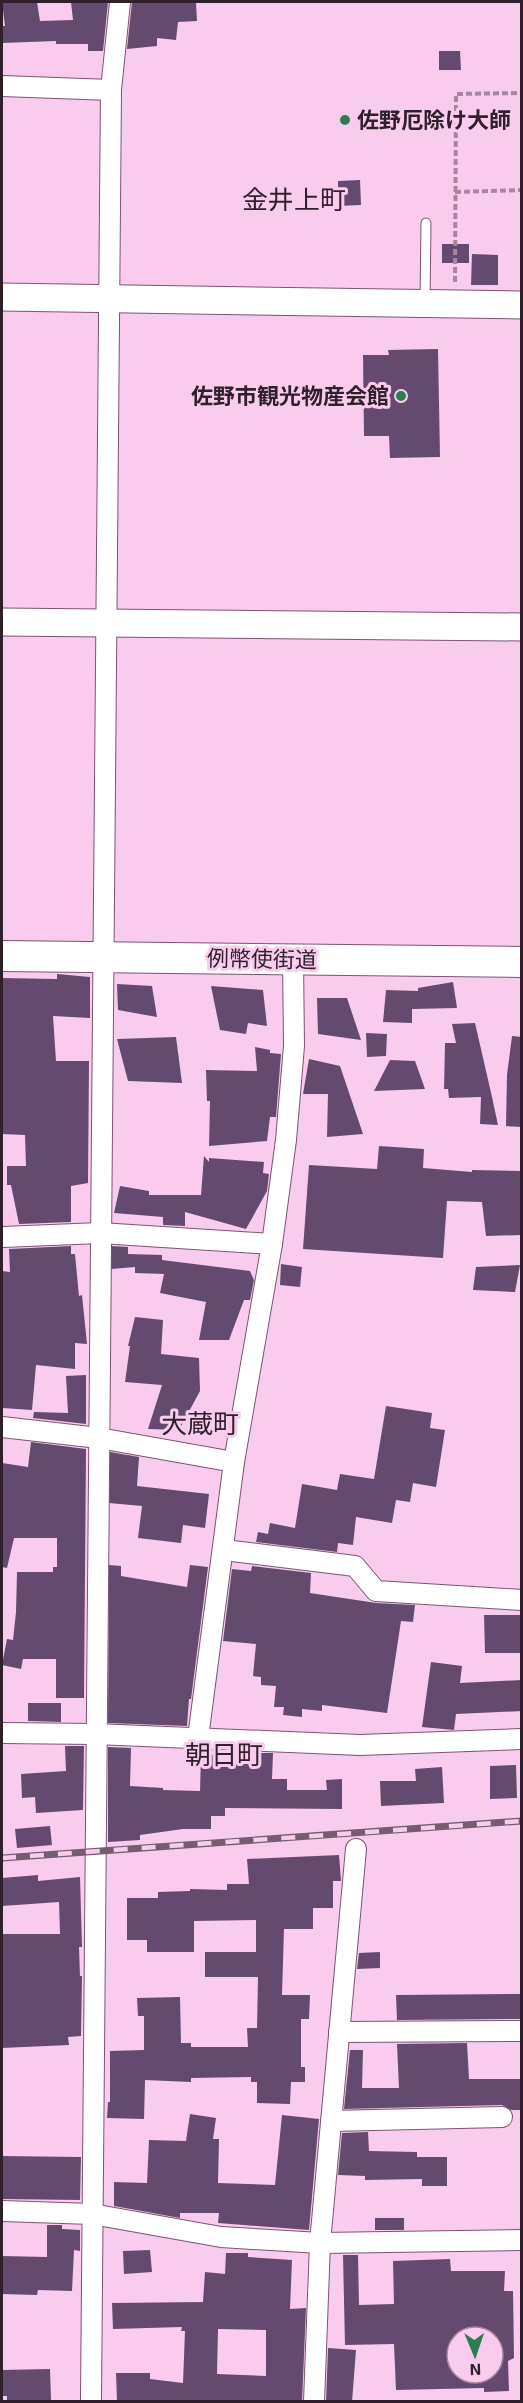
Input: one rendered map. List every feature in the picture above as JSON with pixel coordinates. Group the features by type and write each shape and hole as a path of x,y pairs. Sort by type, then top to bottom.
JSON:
{"main road":[{"name":"例幣使街道","path":"2,956 522,962"}],"street":[{"path":"91,2402 99,1438 100,957 107,622 111,90 120,2"},
{"path":"2,86 111,90"},
{"path":"2,297 522,305"},
{"path":"2,622 522,627"},
{"path":"198,1738 234,1462 272,1244 286,1140 294,1046 293,959"},
{"path":"2,1237 100,1233 272,1244"},
{"path":"2,1427 99,1438 234,1462"},
{"path":"224,1550 355,1566 376,1591 522,1600"},
{"path":"2,1733 95,1734 360,1745 522,1739"},
{"path":"314,2402 320,2243 356,1849"},
{"path":"339,2032 522,2031"},
{"path":"331,2121 502,2117"},
{"path":"2,2211 92,2214 221,2237 320,2243 522,2240"}],"lane":[{"path":"425,303 426,223"}],"path":[{"path":"455,303 456,94 522,93"},
{"path":"455,192 522,190"}],"building":[{"path":"2,2 37,2 40,21 73,20 71,2 108,2 103,51 88,51 88,44 56,44 56,41 2,43 2,26 5,26"},
{"path":"132,2 196,2 197,21 178,22 176,40 157,38 157,46 127,49"},
{"path":"439,51 460,51 461,70 439,70"},
{"path":"360,180 361,205 338,206 338,181"},
{"path":"442,244 469,244 469,263 442,263"},
{"path":"472,254 498,255 498,285 471,285"},
{"name":"佐野市観光物産会館","path":"438,349 440,457 390,458 389,436 364,436 363,355 389,355 388,350"},
{"path":"57,974 90,977 90,1018 53,1016 56,1061 89,1061 88,1183 71,1186 71,1222 19,1224 11,1185 7,1185 7,1166 26,1166 25,1135 2,1134 2,978 57,979"},
{"path":"453,982 457,1008 412,1009 412,1023 383,1022 386,990 418,991 418,988"},
{"path":"117,984 152,986 157,1017 118,1010"},
{"path":"211,986 263,990 267,1026 248,1023 246,1034 220,1030"},
{"path":"317,998 347,998 361,1040 318,1034"},
{"path":"475,1023 498,1125 480,1124 481,1097 449,1098 448,1089 444,1089 445,1043 456,1043 452,1024"},
{"path":"366,1033 387,1034 386,1056 367,1057"},
{"path":"512,1036 522,1037 522,1127 506,1126 507,1075"},
{"path":"176,1037 182,1083 128,1081 117,1039"},
{"path":"255,1047 270,1050 270,1053 281,1054 276,1117 270,1117 267,1141 209,1146 210,1101 207,1101 206,1070 257,1071"},
{"path":"309,1059 340,1066 363,1134 327,1137 328,1094 303,1094"},
{"path":"390,1060 415,1061 425,1089 374,1091"},
{"path":"379,1146 424,1149 423,1168 472,1172 472,1170 522,1171 522,1235 486,1236 482,1202 447,1201 443,1258 303,1249 309,1165 377,1169"},
{"path":"204,1156 209,1162 209,1158 264,1162 263,1173 269,1174 267,1191 246,1229 185,1212 185,1226 163,1225 163,1217 114,1213 120,1186 149,1191 149,1195 201,1195"},
{"path":"71,1246 71,1254 75,1254 79,1296 82,1295 87,1344 75,1343 75,1369 36,1365 32,1410 2,1408 2,1271 10,1272 9,1249"},
{"path":"111,1246 128,1247 128,1254 162,1255 162,1260 250,1271 254,1280 250,1300 244,1300 229,1340 199,1340 206,1302 160,1293 164,1274 135,1273 135,1267 111,1269"},
{"path":"281,1264 302,1267 300,1287 280,1285"},
{"path":"520,1265 515,1292 473,1290 476,1267"},
{"path":"135,1317 163,1320 161,1354 199,1358 200,1391 179,1430 148,1429 162,1385 125,1382 130,1346 128,1346"},
{"path":"86,1375 86,1424 33,1418 34,1412 68,1413 66,1376"},
{"path":"386,1406 432,1413 430,1428 445,1430 436,1487 413,1483 410,1502 396,1500 392,1523 356,1517 353,1545 338,1543 337,1552 256,1542 258,1532 268,1534 270,1523 295,1528 302,1484 337,1490 340,1474 374,1479"},
{"path":"31,1442 86,1449 84,1698 56,1698 56,1659 23,1659 21,1669 2,1665 7,1639 13,1640 17,1572 53,1572 53,1567 57,1567 57,1538 14,1538 7,1568 2,1567 2,1463 28,1467"},
{"path":"110,1452 139,1457 137,1486 209,1494 205,1528 183,1525 181,1543 138,1538 142,1506 109,1503"},
{"path":"109,1565 121,1566 121,1576 187,1587 190,1565 208,1567 187,1726 108,1723"},
{"path":"252,1566 311,1573 310,1593 376,1603 415,1605 413,1622 401,1621 387,1713 322,1705 322,1711 302,1709 302,1717 283,1715 284,1707 274,1707 276,1686 261,1685 261,1677 253,1676 256,1644 223,1641 232,1569 251,1571"},
{"path":"484,1615 522,1615 522,1653 485,1653"},
{"path":"431,1662 462,1666 460,1683 522,1680 522,1711 456,1714 454,1730 422,1727"},
{"path":"28,1703 61,1703 61,1722 28,1721"},
{"path":"65,1746 84,1746 83,1810 36,1813 35,1797 22,1798 21,1774 66,1771"},
{"path":"108,1747 131,1748 130,1786 163,1788 163,1790 200,1791 201,1755 218,1755 218,1762 255,1762 255,1753 273,1753 272,1779 287,1779 287,1790 327,1790 326,1780 342,1779 342,1809 225,1808 225,1816 211,1816 211,1829 183,1829 140,1835 140,1840 108,1842"},
{"path":"516,1765 517,1798 490,1799 490,1766"},
{"path":"442,1767 444,1803 381,1806 380,1781 416,1781 415,1769"},
{"path":"50,1826 52,1845 17,1848 15,1829"},
{"path":"339,1855 341,1881 333,1881 333,1908 313,1908 313,1929 284,1929 282,1995 310,1995 309,2019 301,2019 301,2067 305,2067 305,2082 291,2082 290,2104 257,2103 257,2082 251,2082 251,2077 191,2078 191,2082 145,2080 144,2119 107,2118 108,2102 110,2102 110,2051 144,2050 144,2016 138,2016 137,1998 180,1997 181,2043 191,2043 191,2047 248,2047 247,2028 257,2028 258,1977 205,1977 205,1952 256,1952 256,1920 194,1921 194,1952 147,1952 147,1940 127,1940 127,1898 158,1898 158,1892 190,1891 190,1889 227,1890 227,1884 249,1884 247,1859"},
{"path":"38,1875 38,1881 80,1877 81,2036 68,2037 69,2045 2,2048 2,1934 60,1934 59,1902 2,1906 2,1878"},
{"path":"380,1952 380,1968 357,1969 359,1953"},
{"path":"522,1994 522,2019 397,2020 396,1995"},
{"path":"467,2043 469,2079 522,2079 522,2110 511,2110 502,2105 344,2109 350,2050 363,2050 362,2088 399,2088 397,2044"},
{"path":"190,2114 216,2118 213,2139 219,2139 218,2183 275,2185 282,2115 319,2119 309,2230 218,2223 219,2213 180,2213 180,2218 114,2206 114,2182 147,2183 149,2140 186,2141"},
{"path":"368,2132 369,2151 417,2152 417,2157 447,2157 447,2186 422,2186 422,2179 365,2180 365,2176 338,2175 342,2133"},
{"path":"2,2156 81,2157 80,2200 2,2199"},
{"path":"375,2218 404,2218 404,2230 375,2230"},
{"path":"47,2225 62,2225 62,2229 80,2230 80,2251 74,2250 72,2291 38,2290 37,2295 2,2294 2,2256 47,2257"},
{"path":"150,2250 152,2272 124,2274 123,2251"},
{"path":"226,2253 248,2253 248,2257 292,2260 290,2309 306,2308 302,2402 117,2402 116,2373 150,2373 150,2379 183,2383 185,2331 181,2331 182,2327 113,2329 112,2303 203,2302 205,2272 225,2274","holes":["218,2329 266,2330 266,2376 217,2374"]},
{"path":"343,2255 358,2255 359,2305 394,2304 393,2261 450,2259 451,2271 505,2271 504,2291 513,2291 514,2358 508,2361 509,2391 484,2392 484,2388 396,2390 394,2344 345,2345"},
{"path":"328,2348 356,2350 352,2402 326,2402"},
{"path":"50,2369 51,2400 7,2401 7,2396 2,2396 2,2370"}],"railway":[{"path":"2,1858 522,1821"}],"place":[{"name":"佐野厄除け大師","path":"345,120"},
{"name":"佐野市観光物産会館","path":"401,396"}],"district":[{"name":"金井上町","path":"294,200"},
{"name":"大蔵町","path":"200,1424"},
{"name":"朝日町","path":"224,1755"}]}
